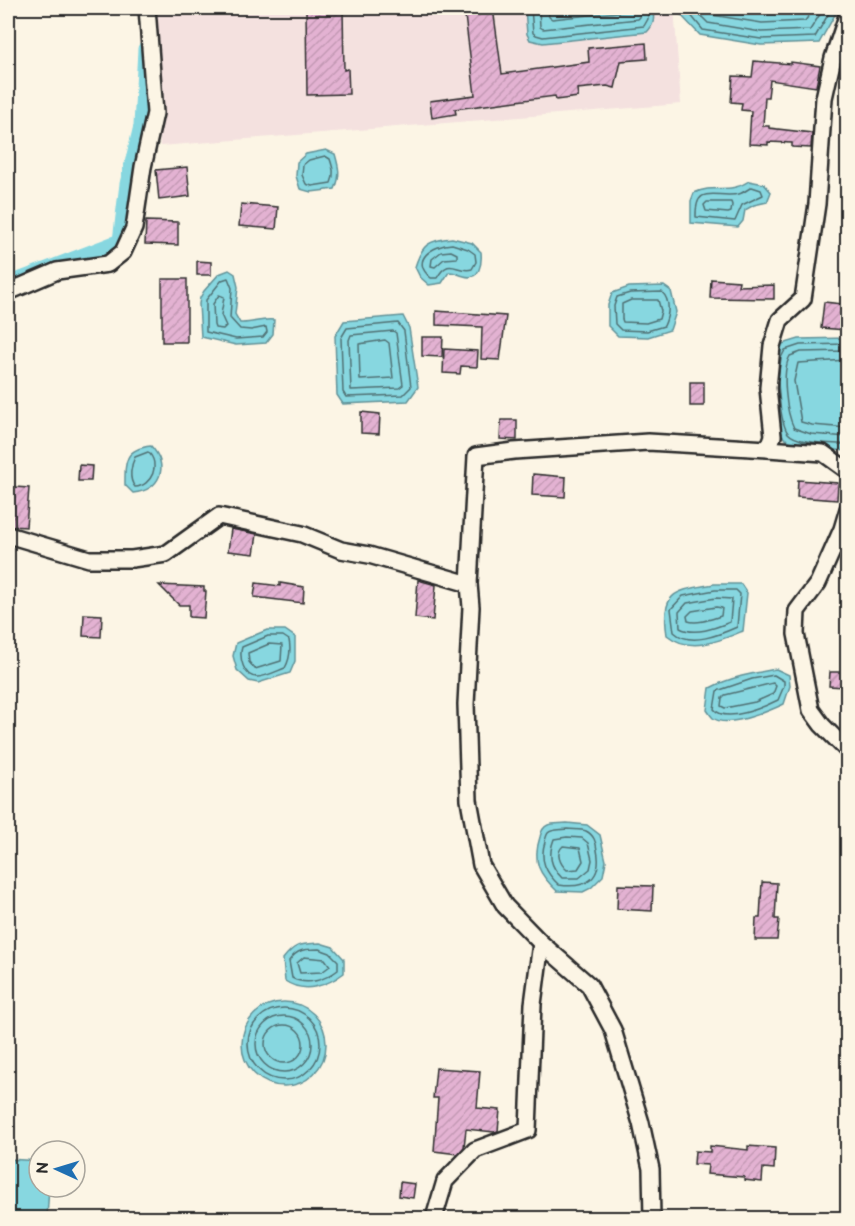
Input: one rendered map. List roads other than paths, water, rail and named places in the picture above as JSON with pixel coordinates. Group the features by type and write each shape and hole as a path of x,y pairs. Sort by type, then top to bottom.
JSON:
{"street":[{"path":"8,292 57,272 108,264 123,252 134,228 143,167 155,113 147,8"},
{"path":"768,448 773,436 768,388 772,346 780,320 803,298 817,204 824,99 833,58 848,13"},
{"path":"652,1218 651,1169 641,1123 613,1030 589,985 541,943 505,906 481,865 469,800 466,704 471,607 469,584 476,456 514,451 648,442 823,453 848,471"},
{"path":"848,510 818,583 797,611 796,634 811,710 822,725 848,751"},
{"path":"8,535 89,560 132,560 166,554 219,516 302,534 341,550 369,555 469,584"},
{"path":"434,1218 445,1182 474,1150 528,1130 533,1004 541,943"}],"water":[{"path":"525,8 653,8 654,18 647,32 543,43 530,40 527,34"},
{"path":"679,8 837,8 837,11 819,43 761,45 700,35 679,13"},
{"path":"326,150 335,154 338,163 339,175 335,189 311,192 300,189 296,176 297,162 306,154"},
{"path":"749,181 764,184 771,192 767,202 745,210 743,221 738,227 691,223 691,201 694,193 708,189 734,187"},
{"path":"452,238 472,243 481,252 479,270 477,274 469,277 449,272 442,283 429,285 420,277 415,267 420,253 432,242"},
{"path":"229,270 235,274 238,287 235,314 240,323 274,320 273,334 266,343 236,345 201,337 200,298 219,274"},
{"path":"664,286 671,291 676,312 670,330 648,337 618,336 608,326 608,305 612,293 629,287"},
{"path":"403,316 409,328 418,387 408,401 343,404 337,395 335,336 344,321"},
{"path":"847,338 847,451 796,445 784,438 779,427 772,382 779,345 799,339"},
{"path":"151,446 160,462 159,476 150,487 133,493 125,485 126,463 136,450"},
{"path":"714,584 741,584 747,593 743,631 714,642 695,645 676,641 667,635 666,609 674,595 681,591"},
{"path":"267,630 285,630 295,637 295,661 290,673 258,683 249,681 237,670 233,656 236,643"},
{"path":"776,669 789,675 790,686 784,704 748,718 728,721 713,718 707,710 710,688 734,678"},
{"path":"550,824 587,825 600,835 606,861 603,876 591,888 583,892 557,891 542,873 537,861 538,846 544,828"},
{"path":"320,943 333,947 344,959 344,973 323,985 308,988 285,981 283,959 287,954 299,945"},
{"path":"284,1002 300,1005 314,1014 323,1028 326,1044 323,1060 314,1074 300,1083 284,1086 268,1083 254,1074 245,1060 242,1044 245,1028 254,1014 268,1005"},
{"path":"8,1159 27,1160 27,1199 48,1199 47,1218 8,1218"}],"waterway":[{"path":"8,284 120,241 127,184 141,126 145,49"}]}
